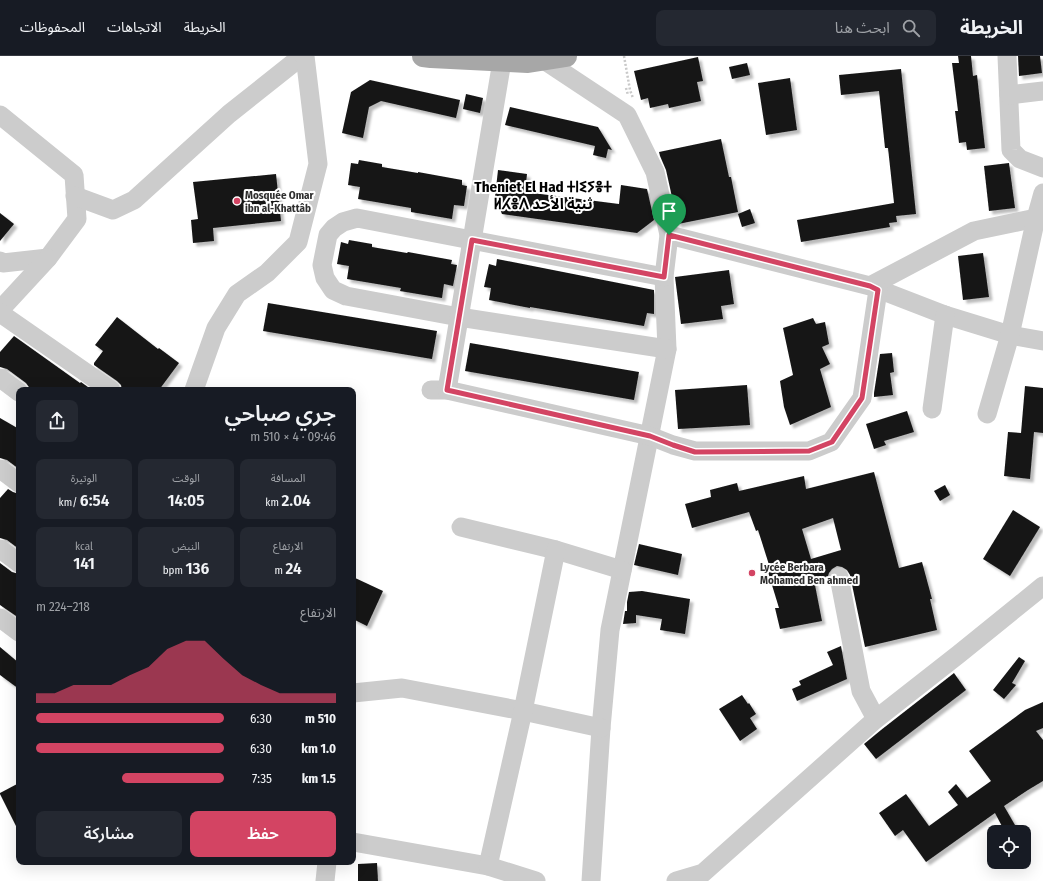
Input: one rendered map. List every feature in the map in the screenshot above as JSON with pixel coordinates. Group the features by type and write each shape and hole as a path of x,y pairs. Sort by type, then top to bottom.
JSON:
{"main road":[{"path":"423,56 528,62 560,57"}],"street":[{"path":"75,196 113,210 134,200 229,114 303,56"},
{"path":"195,387 216,328 237,294 267,273 298,242 318,164 303,56"},
{"path":"1007,56 1011,150 1020,159 1043,168"},
{"path":"560,57 627,115 655,172 669,235 664,277 667,348 610,630 601,728 591,881"},
{"path":"502,61 459,317 439,390 650,436 695,452 809,451 832,442 862,398 874,288"},
{"path":"1009,95 1043,92"},
{"path":"0,115 74,175 77,219 48,258 0,312 107,387"},
{"path":"988,414 1010,335 1039,218 1043,193"},
{"path":"664,277 357,218 343,222 334,228 328,235 322,265 325,278 333,290 346,296 459,317 667,348"},
{"path":"874,288 974,231 1039,218"},
{"path":"669,235 874,288 945,315 1010,335 1043,342"},
{"path":"0,261 3,263 48,258"},
{"path":"932,409 945,315"},
{"path":"0,378 16,390"},
{"path":"0,469 16,481"},
{"path":"461,527 556,550 622,570"},
{"path":"0,549 16,561"},
{"path":"488,866 524,711 556,550"},
{"path":"840,577 861,691 876,719"},
{"path":"676,881 703,873 876,719 1043,586"},
{"path":"0,618 16,630"},
{"path":"356,693 402,688 524,711 601,728"},
{"path":"356,843 488,866 536,881"},
{"path":"325,881 327,865"}],"path":[{"path":"624,56 630,90"}],"building":[{"path":"958,56 971,56 973,76 977,75 985,148 967,150 966,142 959,143 955,111 958,111 952,63 959,63"},
{"path":"1018,56 1040,56 1042,73 1019,76"},
{"path":"698,57 703,81 697,82 701,101 669,108 668,104 650,108 648,98 641,100 634,71"},
{"path":"747,63 750,75 732,79 729,67"},
{"path":"901,69 916,214 896,216 897,222 889,223 890,227 801,242 797,220 894,203 888,148 885,148 879,91 841,95 839,75"},
{"path":"790,78 797,130 766,135 758,83"},
{"path":"370,80 460,100 456,118 381,101 369,107 363,138 342,133 351,92"},
{"path":"466,94 483,98 480,113 463,109"},
{"path":"510,107 598,127 612,150 608,149 606,158 593,155 595,146 505,125"},
{"path":"721,139 738,212 678,224 666,170 659,152"},
{"path":"359,160 382,164 382,167 462,180 462,185 467,186 464,206 454,205 452,219 411,212 411,208 358,199 360,187 348,185 351,163 358,164"},
{"path":"1009,163 1015,208 989,211 984,166"},
{"path":"498,170 527,174 525,192 619,204 621,185 647,189 654,220 637,233 502,214 495,197"},
{"name":"Mosquée Omar ibn al-Khattâb","path":"276,174 281,221 213,228 214,241 193,243 191,220 198,219 193,182"},
{"path":"750,209 755,223 742,227 738,214"},
{"path":"0,213 14,224 0,241"},
{"path":"349,240 372,244 372,247 452,260 451,264 457,265 453,286 444,284 442,298 400,291 401,288 347,279 349,266 337,264 341,242 348,244"},
{"path":"983,253 989,297 963,300 958,256"},
{"path":"497,259 654,290 654,314 647,313 644,326 489,300 491,288 484,287 489,264 496,266"},
{"path":"729,270 734,304 721,306 723,319 681,324 675,277"},
{"path":"268,303 437,331 432,359 263,331"},
{"path":"117,317 158,349 159,348 179,363 161,387 121,387 117,381 94,365 103,351 95,345"},
{"path":"813,318 816,324 825,322 829,344 822,347 830,364 820,369 831,407 790,425 784,407 780,381 793,375 783,328"},
{"path":"14,336 88,387 29,387 26,383 7,369 0,367 0,352"},
{"path":"470,343 639,372 634,400 465,371"},
{"path":"892,353 894,372 890,373 893,395 874,397 880,354"},
{"path":"747,385 750,425 678,429 675,390"},
{"path":"1025,386 1043,388 1043,433 1034,432 1030,479 1004,476 1008,432 1021,433"},
{"path":"907,411 914,432 884,441 886,445 874,449 866,424"},
{"path":"0,418 16,427 16,467 7,460 0,458"},
{"path":"874,472 899,568 922,562 932,599 930,599 937,630 865,647 850,575 847,570 837,566 832,569 828,576 814,580 822,621 780,629 775,608 779,608 768,572 771,571 758,530 756,531 749,512 692,528 685,504 711,497 710,490 737,483 739,491 804,476 806,489","holes":["833,518 841,550 811,559 802,529"]},
{"path":"945,485 950,495 940,501 934,491"},
{"path":"8,489 16,493 16,547 7,540 0,538 0,498"},
{"path":"1013,510 1040,527 1010,576 983,559"},
{"path":"639,544 682,554 678,575 634,565"},
{"path":"0,563 16,573 16,616 0,605"},
{"path":"356,578 383,591 367,626 356,620"},
{"path":"642,591 690,599 685,634 660,630 662,619 636,615 636,623 623,624 625,611 627,611 629,592"},
{"path":"841,646 847,679 797,701 792,689 801,685 799,681 833,665 827,652"},
{"path":"0,647 16,660 16,687 0,675"},
{"path":"1019,657 1025,661 1012,683 1016,685 1004,699 993,690"},
{"path":"954,673 966,690 876,759 864,744"},
{"path":"742,695 756,714 750,718 757,729 740,741 719,709"},
{"path":"1043,702 1043,728 1036,731 1043,740 1043,781 1004,806 1015,825 1001,825 995,813 926,862 903,830 895,836 879,813 906,794 929,826 958,805 948,792 956,784 967,798 991,781 969,751 1025,710"},
{"path":"16,785 16,826 0,794"},
{"path":"377,863 378,881 358,881 358,864"}],"place":[{"name":"Mosquée Omar ibn al-Khattâb","path":"237,201"},
{"name":"Lycée Berbara Mohamed Ben ahmed","path":"752,573"}],"district":[{"name":"Theniet El Had ⵜⵏⵉⵢⴻⵜ ⵍⵃⴻⴷ ثنية الأحد","path":"543,196"}],"route":[{"path":"669,235 870,286 878,290 862,398 832,442 809,451 764,450 695,452 650,436 447,390 472,240 664,277 669,235"}]}
